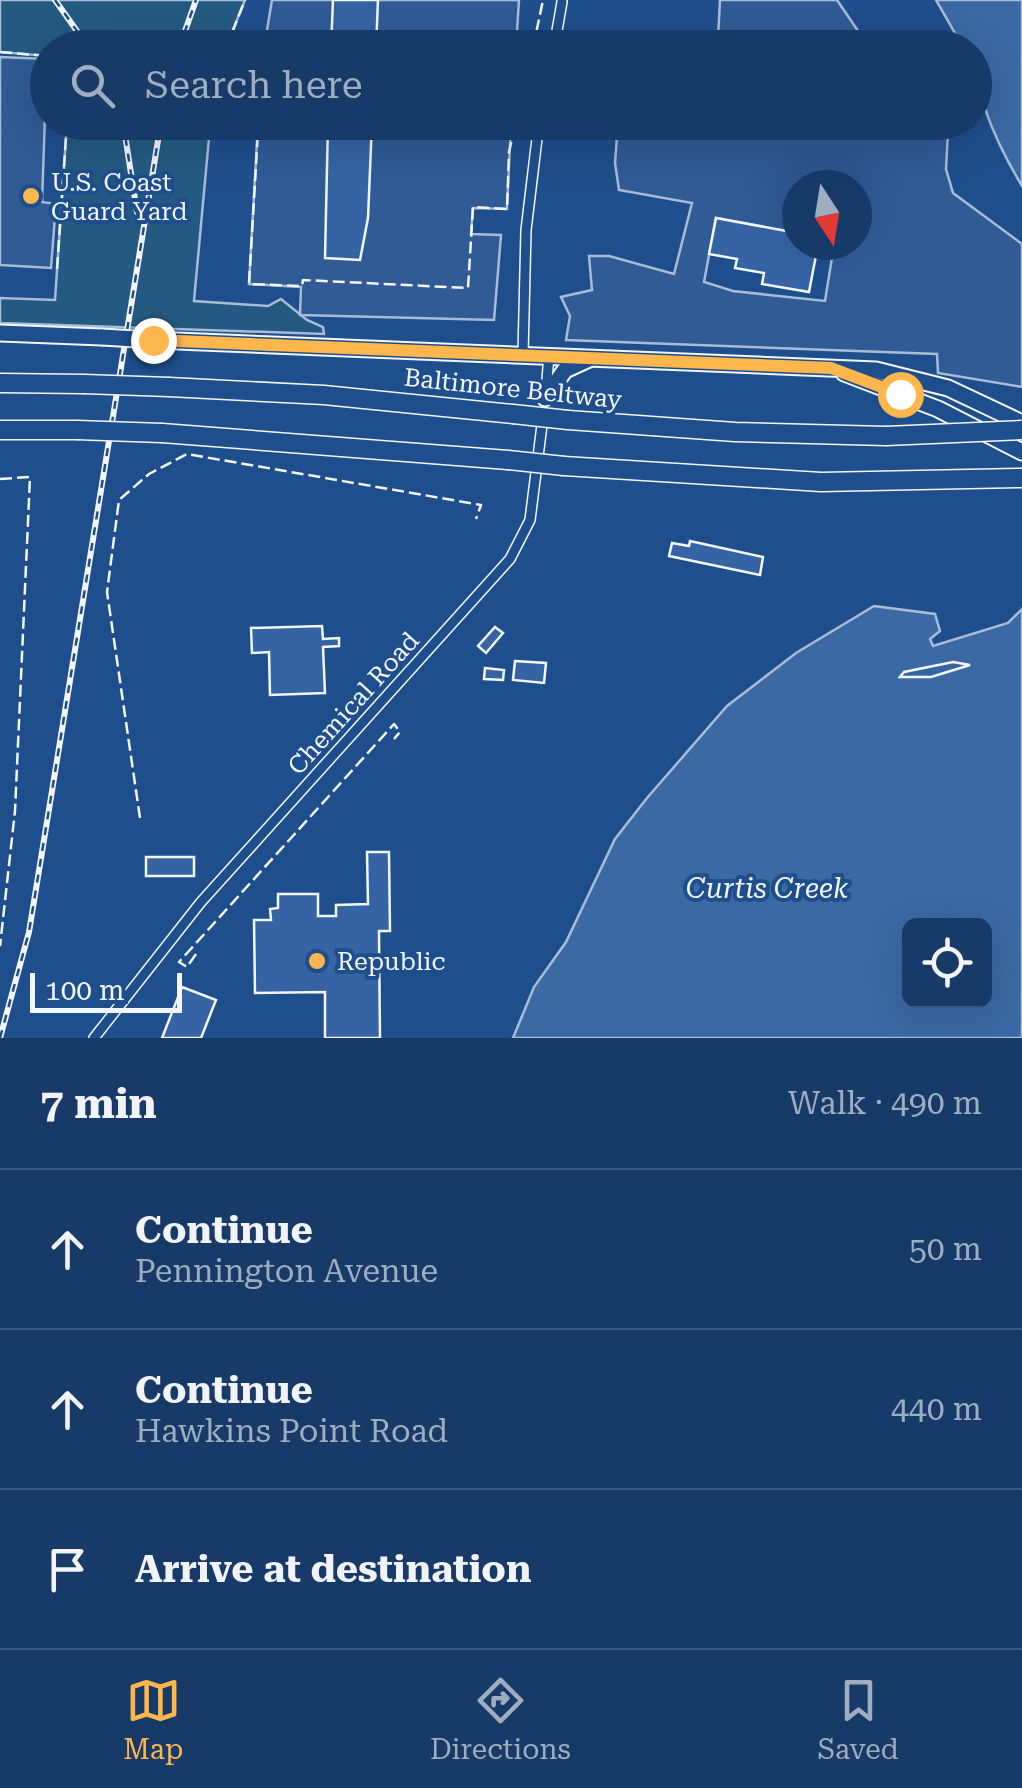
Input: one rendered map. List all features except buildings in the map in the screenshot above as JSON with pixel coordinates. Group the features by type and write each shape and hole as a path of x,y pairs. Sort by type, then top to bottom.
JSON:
{"highway":[{"name":"Baltimore Beltway","path":"0,384 324,394 568,420 735,432 886,436 1022,427"},
{"path":"0,430 250,436 733,480 1022,478"}],"main road":[{"path":"0,333 906,374 948,388 1022,427"},
{"path":"545,398 565,370 593,357"},
{"path":"831,368 938,409 1022,452"}],"street":[{"path":"557,30 562,2"},
{"path":"523,354 526,230 537,140"},
{"name":"Chemical Road","path":"94,1038 200,902 510,558 530,520 550,355"}],"shaded area":[{"path":"0,0 245,0 233,30 30,30 30,55 0,52"},
{"path":"272,0 519,0 517,30 267,30"},
{"path":"720,0 837,0 857,30 718,30"},
{"path":"0,57 30,58 30,140 44,140 42,202 56,204 51,268 0,265"},
{"path":"66,140 209,140 194,301 268,306 281,299 307,320 323,327 324,334 0,323 0,298 55,300"},
{"path":"257,140 510,140 507,209 473,208 471,234 501,235 494,320 300,315 301,287 249,284"},
{"path":"617,140 948,140 946,169 953,193 1022,244 1022,387 938,373 937,354 566,340 570,316 561,297 592,290 589,256 609,256 674,274 692,203 619,190"}],"water":[{"path":"936,0 1022,0 1022,186 992,127 992,30 953,30"},
{"name":"Curtis Creek","path":"874,606 935,614 940,631 930,639 933,646 1008,623 1022,609 1022,1038 513,1038 534,987 566,942 615,839 727,706 796,653"}],"railway":[{"path":"55,0 76,30"},
{"path":"185,30 196,0"},
{"path":"126,140 137,212"},
{"path":"0,1038 29,932 158,140"}],"fence":[{"path":"233,30 245,0"},
{"path":"537,30 543,0"},
{"path":"0,52 30,54"},
{"path":"57,269 66,140"},
{"path":"257,140 249,284 302,286 303,280 468,288 473,207 507,209 512,140"},
{"path":"140,818 107,592 119,500 149,474 187,454 481,505 476,519"},
{"path":"0,479 30,477 15,811 0,946"},
{"path":"196,954 187,967 179,962 394,724 400,732 394,739"}],"place":[{"name":"U.S. Coast Guard Yard","path":"31,196"},
{"name":"Republic","path":"317,961"}],"route":[{"path":"153,340 831,368 900,394"}]}
